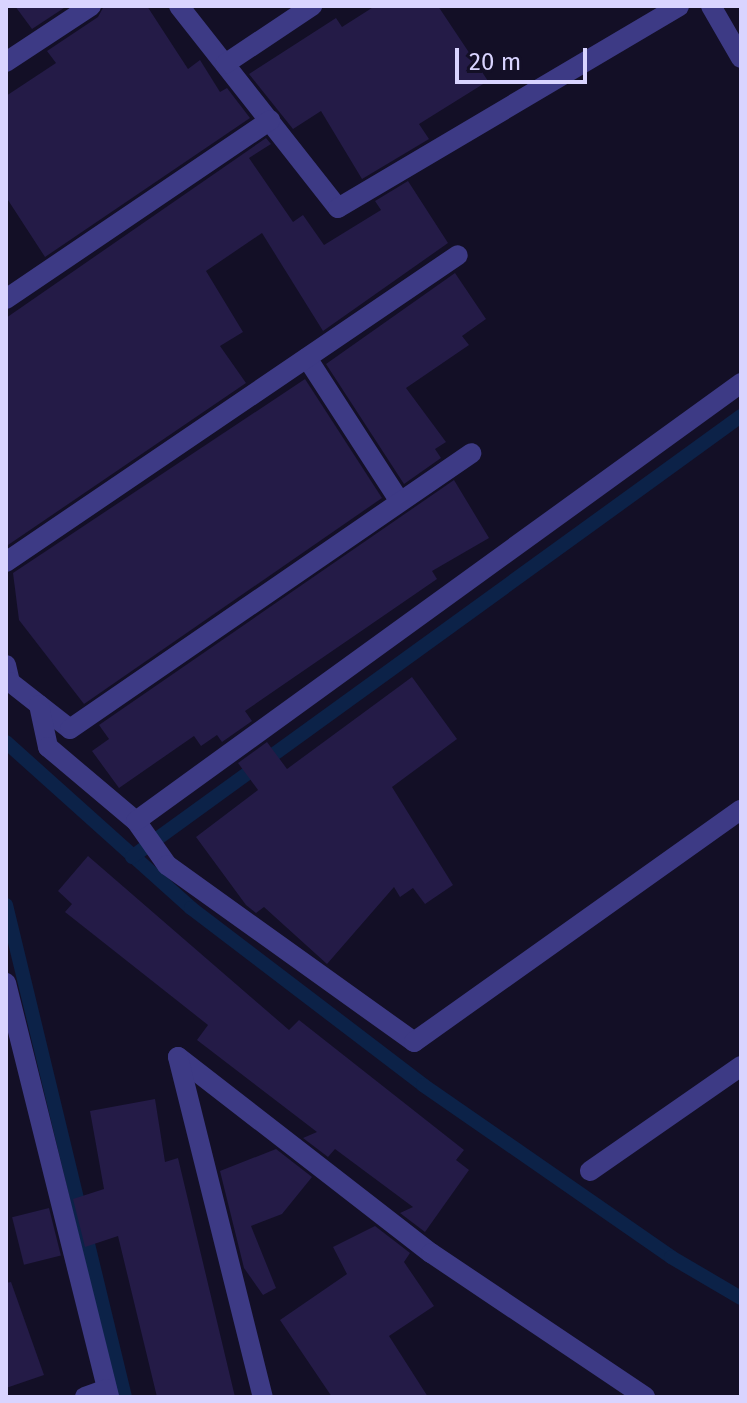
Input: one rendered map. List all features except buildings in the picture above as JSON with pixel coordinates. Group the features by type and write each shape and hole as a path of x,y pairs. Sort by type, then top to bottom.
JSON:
{"street":[{"path":"6,62 91,6"},
{"path":"179,6 338,208 679,6"},
{"path":"225,64 312,6"},
{"path":"711,6 741,58"},
{"path":"6,299 270,120"},
{"path":"6,562 458,255"},
{"path":"307,358 400,502"},
{"path":"140,826 741,383"},
{"path":"7,677 70,729 471,453"},
{"path":"39,705 48,747 140,826 160,854 414,1042 741,810"},
{"path":"6,983 108,1393 85,1397"},
{"path":"263,1397 178,1057 431,1253 645,1397"},
{"path":"590,1171 741,1066"}],"waterway":[{"path":"132,857 741,416"},
{"path":"6,742 191,908 423,1085 671,1257 741,1298"},
{"path":"6,905 125,1397"}]}
